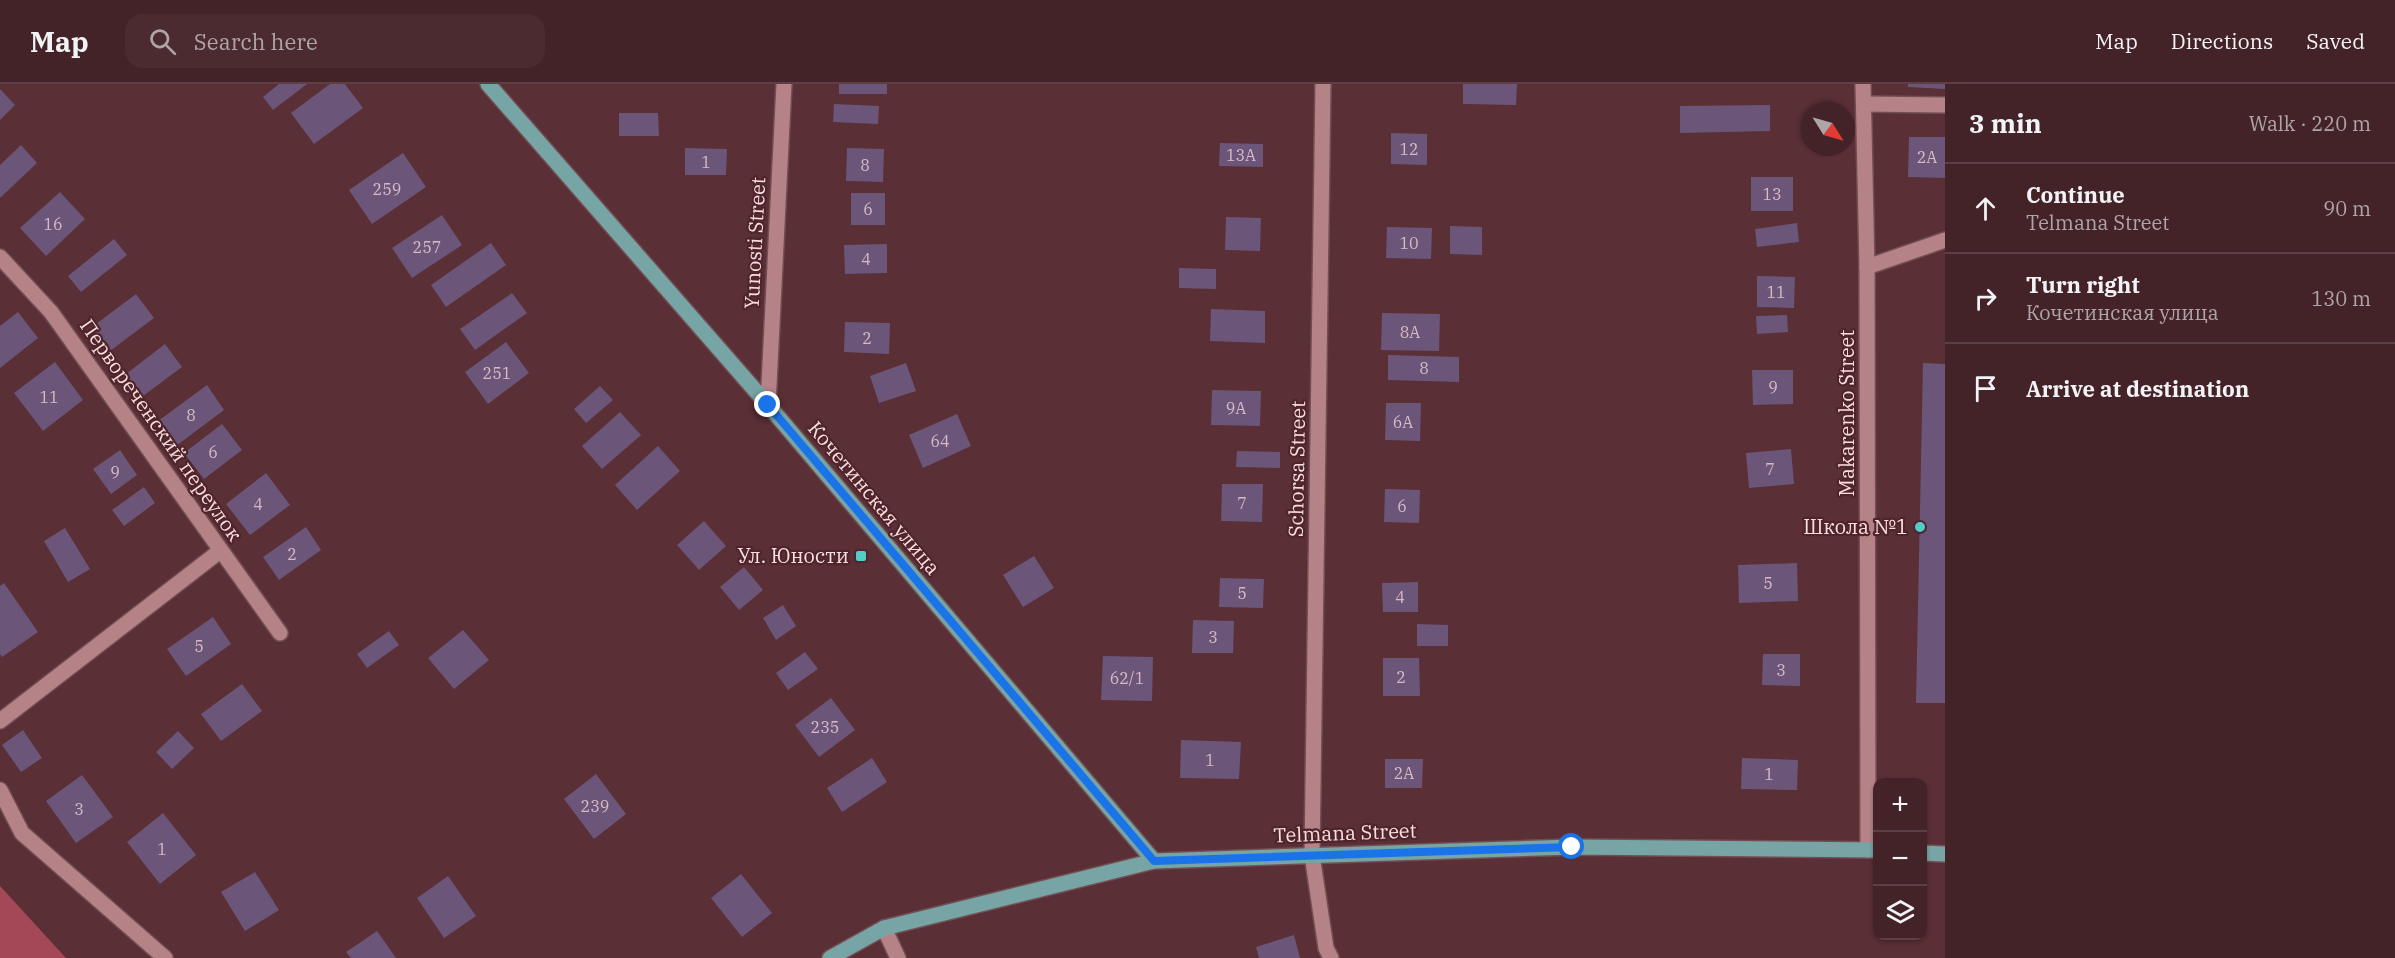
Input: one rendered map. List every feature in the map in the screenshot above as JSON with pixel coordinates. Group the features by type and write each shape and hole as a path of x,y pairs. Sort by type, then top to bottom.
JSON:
{"main road":[{"name":"Кочетинская улица","path":"488,84 768,405 1154,861"},
{"name":"Telmana Street","path":"830,958 884,928 1154,861 1572,847 1873,850"},
{"path":"1927,853 1945,854"}],"street":[{"name":"Yunosti Street","path":"768,405 784,84"},
{"name":"Schorsa Street","path":"1323,84 1312,855 1326,948 1331,958"},
{"name":"Makarenko Street","path":"1863,84 1873,850"},
{"path":"1864,104 1945,105"},
{"path":"1867,267 1945,240"},
{"name":"Первореченский переулок","path":"0,257 51,312 280,633"},
{"path":"0,721 220,551"},
{"path":"0,790 22,833 165,958"},
{"path":"884,928 898,958"}],"shaded area":[{"path":"0,886 66,958 0,958"}],"building":[{"path":"279,84 307,84 273,110 263,97"},
{"path":"330,84 345,84 363,108 314,144 291,113"},
{"path":"839,84 887,84 887,94 839,94"},
{"path":"1463,84 1517,84 1516,105 1463,104"},
{"path":"1908,84 1945,84 1945,89 1908,87"},
{"path":"0,89 15,105 0,120"},
{"path":"834,104 879,106 878,124 833,122"},
{"path":"1770,105 1770,131 1680,133 1680,106"},
{"path":"619,113 658,113 659,136 619,136"},
{"path":"1391,133 1427,134 1427,165 1391,164"},
{"path":"1909,137 1945,137 1945,178 1908,177"},
{"path":"1220,143 1263,144 1263,167 1219,166"},
{"path":"21,145 37,163 0,198 0,165"},
{"path":"685,148 727,149 726,175 685,175"},
{"path":"847,148 884,149 883,182 846,181"},
{"path":"403,153 426,187 372,224 349,190"},
{"path":"1751,177 1793,177 1793,211 1751,211"},
{"path":"60,192 85,219 46,256 20,228"},
{"path":"851,193 885,193 885,225 851,225"},
{"path":"442,215 462,245 412,278 392,248"},
{"path":"1226,217 1261,218 1260,251 1225,250"},
{"path":"1797,223 1799,242 1757,247 1755,229"},
{"path":"1450,226 1482,227 1482,255 1450,254"},
{"path":"1387,227 1432,228 1431,259 1386,258"},
{"path":"114,239 127,255 81,292 68,276"},
{"path":"491,243 506,265 446,307 431,285"},
{"path":"887,244 887,273 845,274 844,245"},
{"path":"1179,268 1216,269 1216,289 1179,288"},
{"path":"1757,276 1795,277 1794,308 1757,307"},
{"path":"512,293 527,313 475,350 460,329"},
{"path":"136,294 154,318 110,351 92,327"},
{"path":"1211,309 1265,311 1265,343 1210,341"},
{"path":"18,312 38,338 0,368 0,326"},
{"path":"1382,313 1440,314 1439,351 1381,350"},
{"path":"1787,315 1788,332 1757,334 1756,316"},
{"path":"845,322 890,323 889,354 844,352"},
{"path":"506,342 529,373 488,404 465,372"},
{"path":"165,344 182,367 143,396 126,374"},
{"path":"1388,355 1459,357 1459,382 1388,380"},
{"path":"55,362 83,400 43,431 14,393"},
{"path":"906,363 916,391 879,403 870,376"},
{"path":"1923,363 1945,364 1945,703 1916,703"},
{"path":"1752,370 1793,370 1793,404 1753,405"},
{"path":"207,385 224,410 176,446 158,421"},
{"path":"600,386 613,400 586,423 574,409"},
{"path":"1212,390 1261,391 1260,426 1211,425"},
{"path":"1386,403 1421,403 1420,441 1385,440"},
{"path":"620,412 641,435 602,469 582,446"},
{"path":"957,414 971,446 923,468 909,435"},
{"path":"222,424 242,450 204,479 184,453"},
{"path":"658,446 680,471 637,510 615,485"},
{"path":"1791,449 1794,484 1749,488 1746,453"},
{"path":"120,450 137,475 111,494 93,469"},
{"path":"1237,451 1280,452 1280,468 1236,467"},
{"path":"266,473 290,505 250,535 226,504"},
{"path":"1222,484 1263,484 1262,522 1221,521"},
{"path":"144,487 155,503 124,526 112,510"},
{"path":"1385,489 1420,490 1419,523 1384,522"},
{"path":"704,521 726,546 699,570 677,545"},
{"path":"306,527 321,550 279,580 263,557"},
{"path":"65,528 90,569 68,582 44,541"},
{"path":"1034,556 1054,588 1023,607 1003,575"},
{"path":"1797,563 1798,601 1739,603 1738,565"},
{"path":"744,567 763,590 739,610 720,587"},
{"path":"1220,578 1264,579 1263,608 1219,607"},
{"path":"1418,582 1418,612 1383,612 1382,583"},
{"path":"4,583 38,632 2,657 0,654 0,586"},
{"path":"783,605 796,626 776,640 763,618"},
{"path":"213,617 231,644 186,676 167,649"},
{"path":"1193,620 1234,621 1233,653 1192,653"},
{"path":"1417,624 1448,625 1448,646 1417,646"},
{"path":"463,630 489,660 454,689 428,658"},
{"path":"389,631 399,645 367,668 357,654"},
{"path":"805,652 818,669 788,690 776,673"},
{"path":"1763,654 1800,654 1800,686 1762,685"},
{"path":"1103,656 1153,657 1152,701 1101,700"},
{"path":"1383,658 1419,658 1420,696 1383,696"},
{"path":"242,684 262,711 221,741 201,714"},
{"path":"831,698 855,730 819,757 795,725"},
{"path":"23,730 42,758 21,772 2,745"},
{"path":"178,731 194,748 172,769 156,752"},
{"path":"1181,740 1241,742 1239,779 1180,778"},
{"path":"872,758 887,782 842,812 827,788"},
{"path":"1742,758 1798,760 1797,790 1741,789"},
{"path":"1385,759 1423,759 1422,788 1385,788"},
{"path":"596,774 626,814 594,839 564,799"},
{"path":"82,775 113,817 76,843 46,801"},
{"path":"163,813 196,855 160,884 127,842"},
{"path":"255,872 279,910 245,931 221,892"},
{"path":"741,874 772,913 742,937 711,898"},
{"path":"448,876 476,916 444,938 417,898"},
{"path":"377,931 396,958 351,958 346,952"},
{"path":"1294,935 1300,958 1259,958 1256,947"}],"place":[{"name":"Школа №1","path":"1920,527"},
{"name":"Ул. Юности","path":"861,556"}],"route":[{"path":"768,405 1154,861 1572,847"}]}
